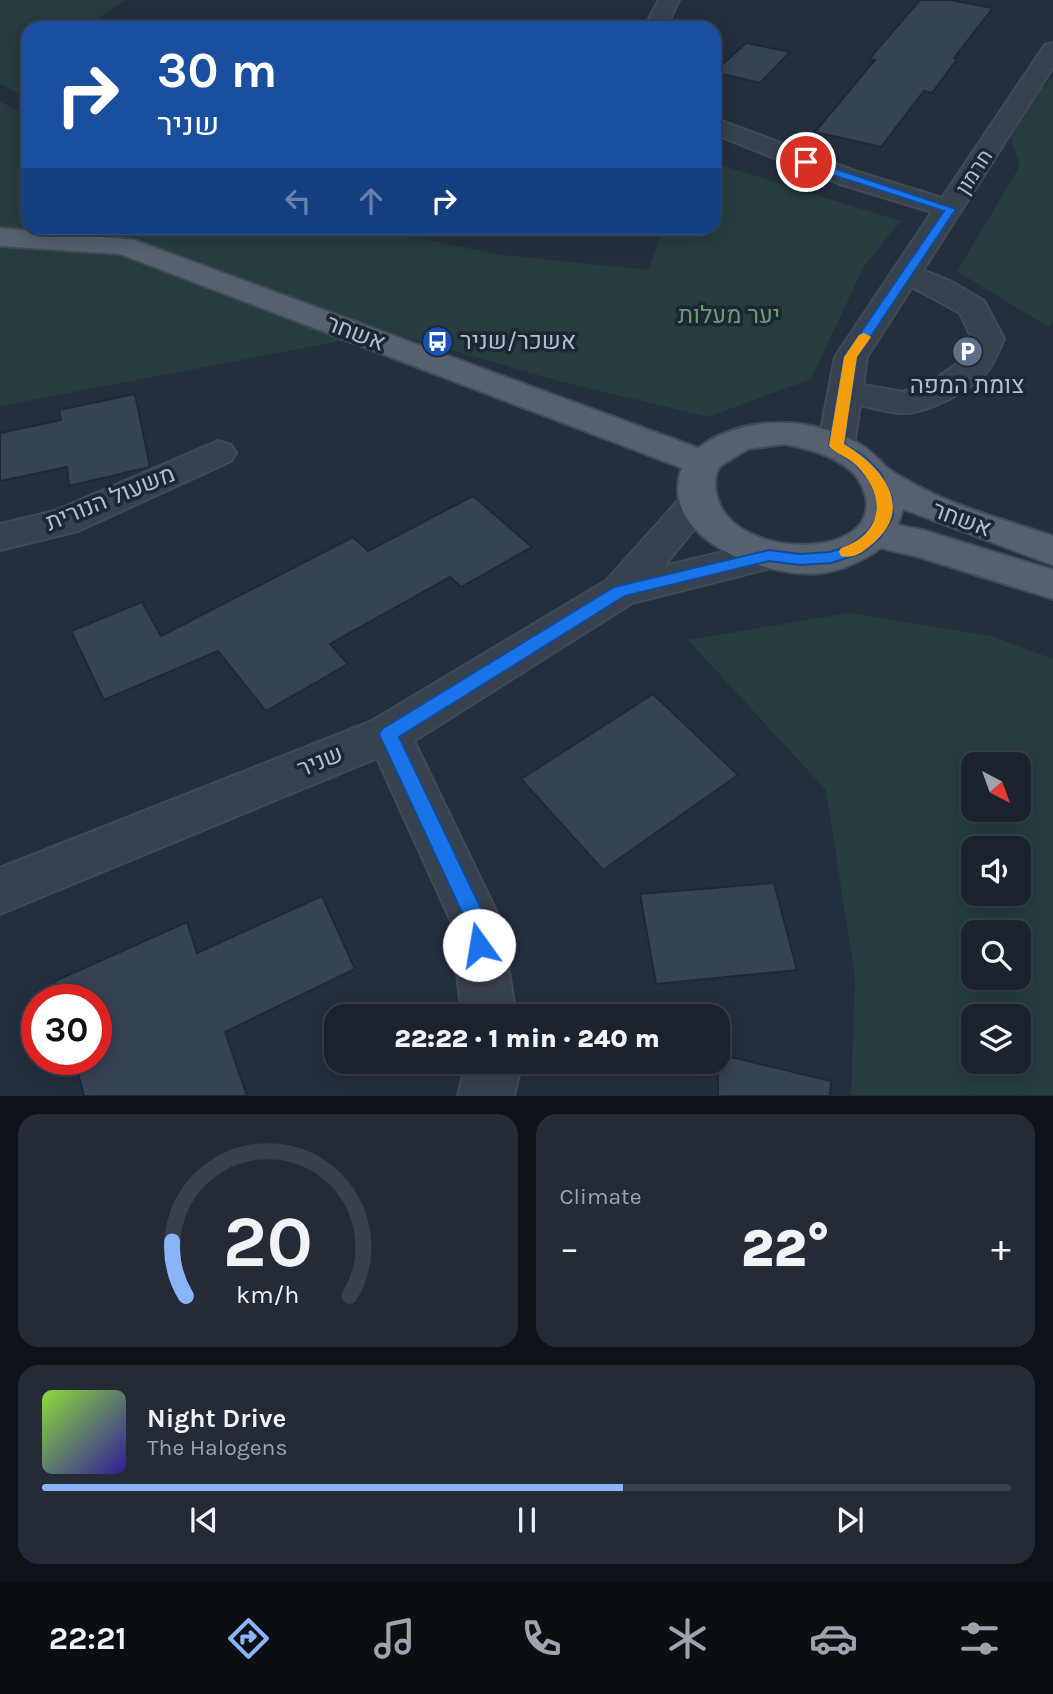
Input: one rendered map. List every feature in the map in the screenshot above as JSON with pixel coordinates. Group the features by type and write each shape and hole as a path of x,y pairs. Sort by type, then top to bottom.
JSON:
{"main road":[{"name":"אשחר","path":"0,237 124,246 704,463"},
{"path":"785,433 812,437 836,446 859,459 876,477 885,497 885,517 875,534 856,549 831,557 800,559 769,555 739,543 714,525 699,501 696,483 704,463 717,449 737,440 760,434 785,433"},
{"name":"אשחר","path":"876,477 923,504 1053,551"},
{"name":"אשחר","path":"875,534 923,544 1053,585"}],"street":[{"path":"658,21 669,0"},
{"name":"חרמון","path":"836,446 851,357 1053,50"},
{"path":"721,128 849,178 950,209"},
{"path":"844,392 905,403 942,390 974,367 988,339 972,308 939,287 907,274"},
{"name":"משעול הנורית","path":"0,537 65,522 218,453"},
{"name":"שניר","path":"0,891 388,734 620,591 699,501"},
{"name":"שניר","path":"620,591 769,555"},
{"path":"388,734 476,921 487,1004"},
{"path":"486,1096 491,1074"}],"green space":[{"path":"0,0 125,0 95,21 21,21 21,96 0,83"},
{"path":"1053,76 1053,321 1048,327 957,271 1020,166 1008,128"},
{"name":"יער מעלות","path":"0,101 21,112 21,235 403,235 502,255 649,270 661,235 721,235 721,165 901,221 864,266 811,379 708,417 563,382 388,332 0,406"},
{"path":"849,613 992,636 1053,659 1053,1095 851,1095 855,978 826,790 688,640"}],"building":[{"path":"920,0 950,0 993,8 954,58 957,59 932,93 924,91 881,147 815,132 875,60 869,59"},
{"path":"746,43 790,52 760,83 721,74 721,66"},
{"path":"135,394 150,467 69,486 67,467 0,481 0,433 61,420 59,410"},
{"path":"473,496 532,547 461,587 450,577 330,644 348,664 266,711 218,651 104,700 71,631 142,602 161,636 353,537 368,551"},
{"path":"653,694 738,775 603,870 521,779"},
{"path":"774,883 797,970 656,984 640,894"},
{"path":"322,896 355,969 225,1032 247,1096 84,1096 78,1075 112,1075 112,984 56,984 55,981 187,922 197,953"},
{"path":"730,1057 831,1081 830,1096 718,1096 718,1074 730,1074"}],"slow traffic":[{"path":"847,552 856,549 875,534 885,517 885,497 876,477 859,459 836,446 851,357 864,337"}],"place":[{"name":"אשכר/שניר","path":"437,341"},
{"name":"צומת המפה","path":"967,351"}],"route":[{"path":"479,945 476,921 388,734 620,591 769,555 800,559 831,557 856,549 875,534 885,517 885,497 876,477 859,459 836,446 851,357 950,209 806,162"}]}
